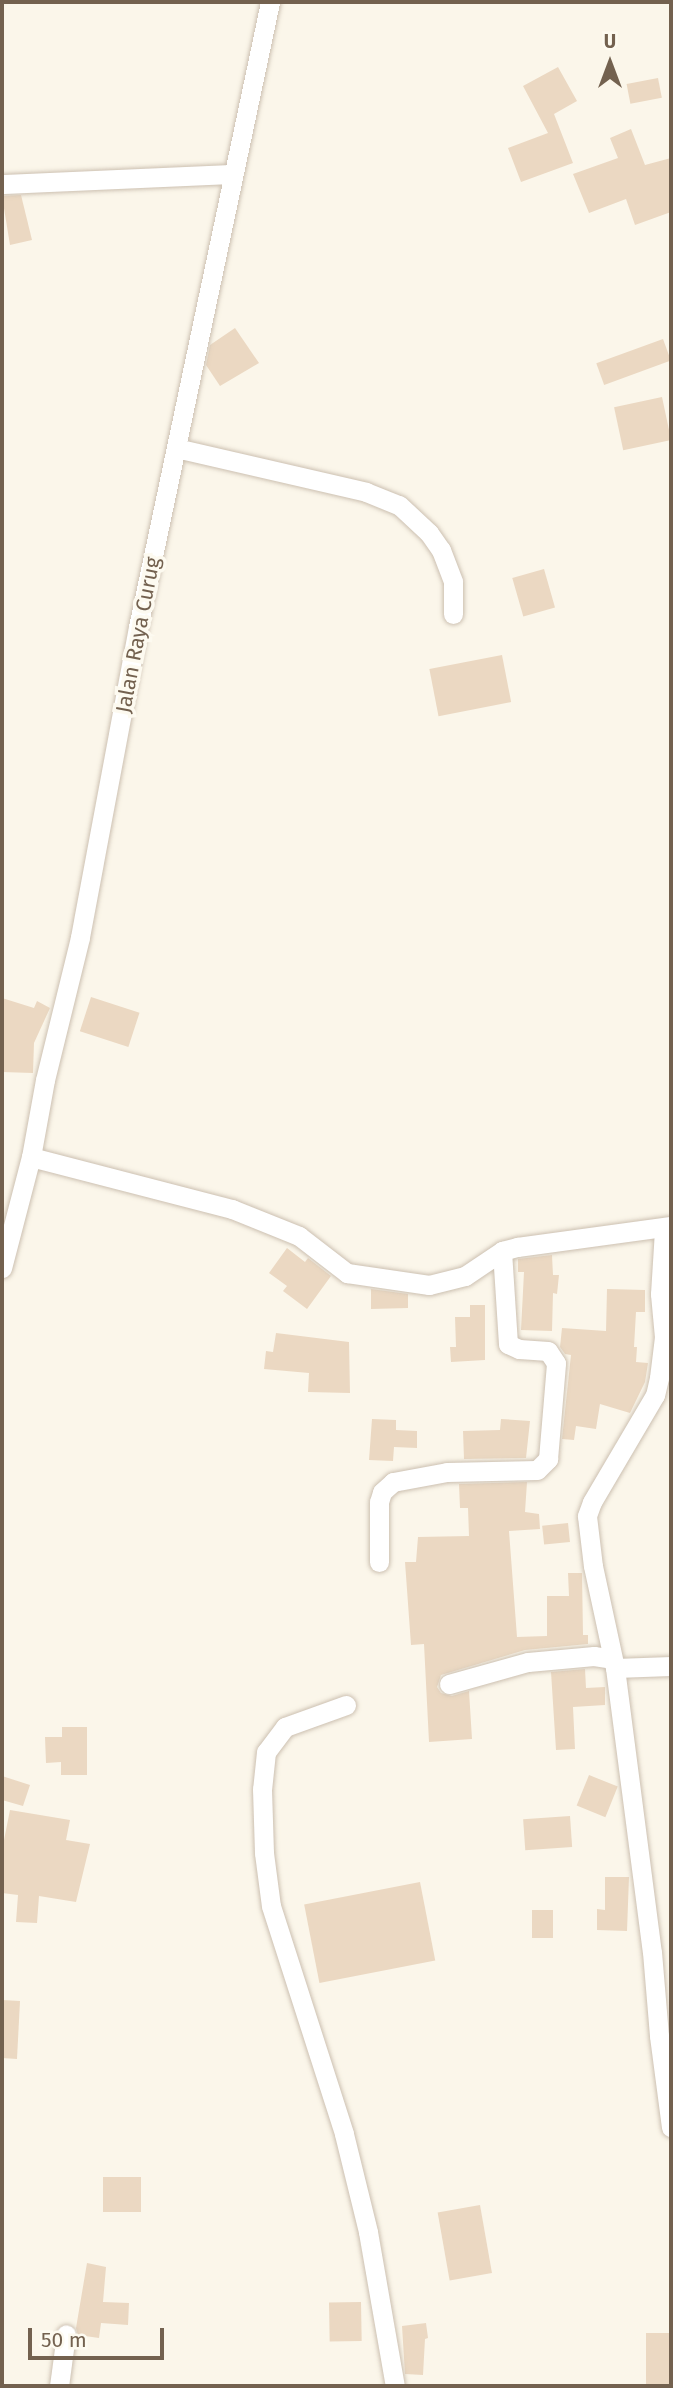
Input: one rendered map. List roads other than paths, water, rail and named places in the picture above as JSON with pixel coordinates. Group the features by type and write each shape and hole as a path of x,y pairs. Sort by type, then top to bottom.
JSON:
{"street":[{"name":"Jalan Raya Curug","path":"2,1268 31,1157 45,1080 80,937 176,449 270,2"},
{"path":"2,184 233,174"},
{"path":"176,449 366,492 399,505 429,533 441,550 453,582 453,614"},
{"path":"31,1157 232,1209 299,1236 332,1265 362,1277 429,1285 466,1276 502,1251 667,1228 660,1294 664,1337 657,1387 640,1422 592,1502 587,1516 588,1539 613,1663 652,1952 659,2036 671,2127"},
{"path":"379,1562 379,1503 383,1493 393,1482 447,1472 537,1470 548,1459 556,1363 548,1351 519,1349 508,1343 502,1251"},
{"path":"449,1684 528,1662 594,1656 613,1663 671,1666"},
{"path":"345,1705 285,1727 266,1752 262,1789 264,1853 271,1906 347,2147 368,2232 395,2386"},
{"path":"652,1952 671,1946"},
{"path":"59,2386 66,2334"}]}
